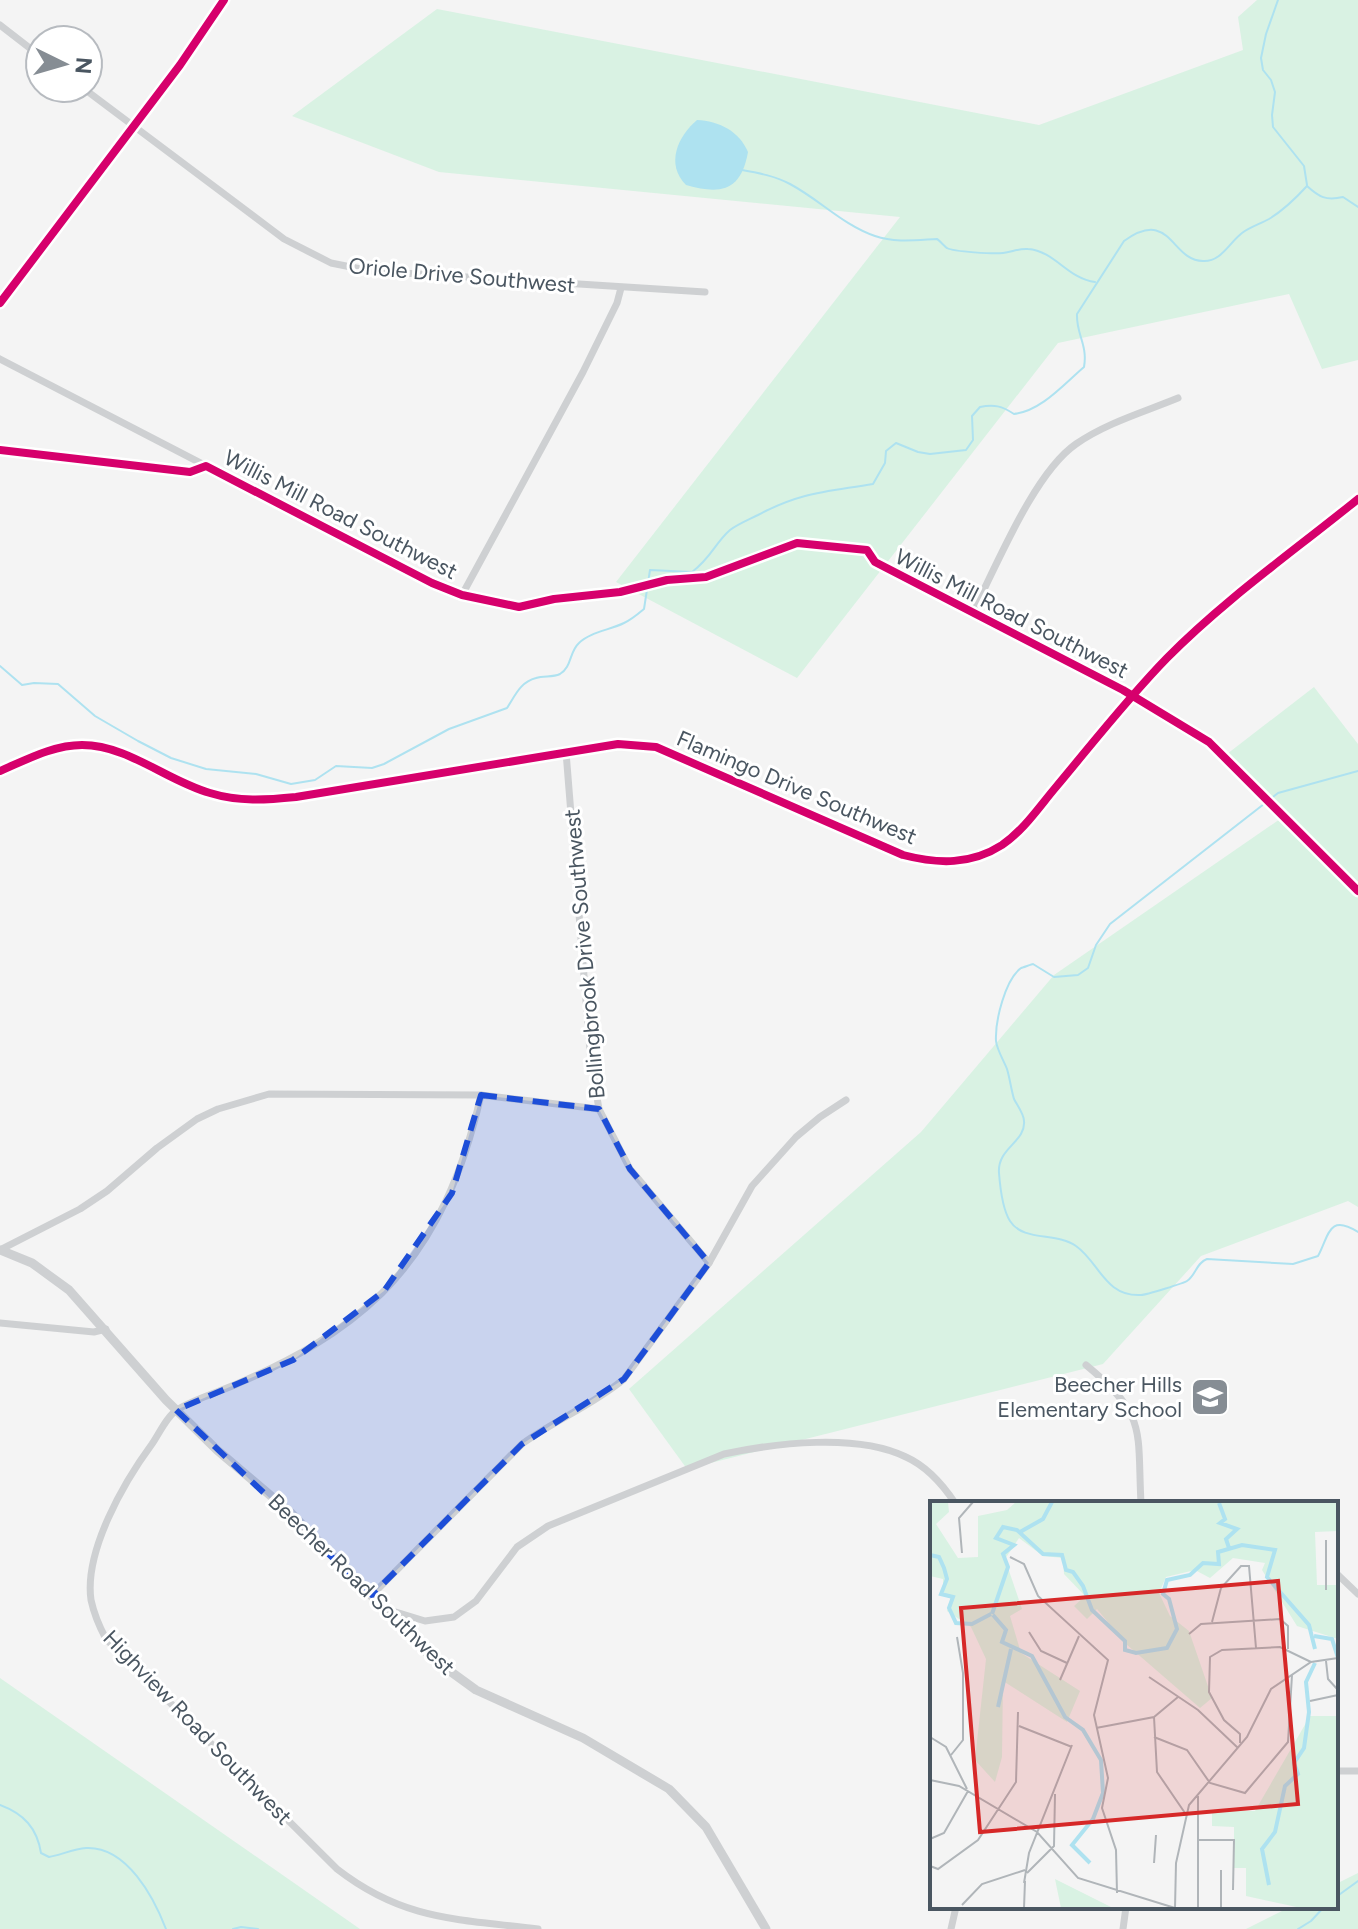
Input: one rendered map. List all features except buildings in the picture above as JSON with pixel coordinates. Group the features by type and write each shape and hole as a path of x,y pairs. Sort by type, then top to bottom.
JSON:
{"street":[{"path":"0,303 134,127 224,0"},
{"path":"0,25 24,44"},
{"name":"Oriole Drive Southwest","path":"104,104 284,239 331,263 371,271 705,292"},
{"path":"462,595 583,372 617,303 621,288"},
{"path":"0,359 206,466"},
{"path":"973,612 1038,486 1058,459 1074,444 1093,433 1178,398"},
{"name":"Willis Mill Road Southwest","path":"0,450 190,472 206,466 432,583 477,598"},
{"name":"Flamingo Drive Southwest","path":"0,771 51,749 92,745 117,751 209,793 262,801 618,744 656,747 903,855 929,862 953,862 987,853 1016,834 1167,659 1203,624 1358,499"},
{"name":"Willis Mill Road Southwest","path":"875,562 1133,697"},
{"name":"Bollingbrook Drive Southwest","path":"566,752 591,1063 599,1109 630,1169 709,1263"},
{"path":"0,1250 80,1209 197,1119 240,1102 282,1093 481,1095 599,1109"},
{"path":"176,1410 293,1360 343,1326 384,1291 421,1246 452,1193 481,1095"},
{"path":"372,1595 522,1444 599,1398 624,1379 709,1263 752,1186 796,1137 846,1100"},
{"name":"Beecher Road Southwest","path":"0,1250 51,1274 106,1329 176,1410 291,1513 432,1658 476,1690 583,1738 669,1789 706,1827 766,1929"},
{"path":"0,1323 94,1332 106,1329"},
{"path":"1086,1365 1115,1390 1137,1425 1141,1501"},
{"name":"Highview Road Southwest","path":"176,1410 121,1493 97,1553 91,1577 91,1597 106,1639 337,1869 358,1886 381,1899 429,1916 538,1929"},
{"path":"386,1609 425,1621 454,1617 476,1601 517,1547 548,1526 724,1454 754,1448 821,1443 889,1451 911,1460 935,1478 953,1501"},
{"path":"1338,1575 1358,1594"},
{"path":"951,1929 956,1909"},
{"path":"1123,1929 1126,1909"}],"highlighted area":[{"path":"481,1095 599,1109 630,1169 709,1263 624,1379 522,1444 372,1595 176,1410 293,1360 384,1291 452,1193"}],"green space":[{"path":"1257,0 1358,0 1358,360 1322,369 1289,294 1058,343 797,678 616,582 900,217 439,172 292,116 437,9 1039,125 1243,50 1238,17"},
{"path":"1314,687 1358,744 1358,1207 1348,1201 1201,1256 1103,1364 687,1469 629,1389 921,1132 1054,975 1283,817 1227,754"},
{"path":"0,1678 360,1929 0,1929"},
{"path":"1358,1873 1358,1929 1246,1929 1286,1909 1338,1909 1338,1883"}],"water":[{"path":"697,120 727,128 739,138 748,152 740,175 728,187 698,188 686,185 680,177 676,168 676,151 684,134"}],"waterway":[{"path":"1278,0 1261,58 1263,70 1275,92 1273,127 1304,166 1307,185"},
{"path":"742,170 790,184 852,225 875,236 898,240 937,239 947,248 965,252 1038,251 1077,276 1095,282"},
{"path":"1307,186 1323,197 1343,197 1358,207"},
{"path":"0,666 22,685 58,684 95,716 138,741 171,758 206,769 256,774 291,784 315,780 336,766 372,768 384,764 449,729 507,708 518,690 530,680 560,674 584,639 627,622 644,609 650,570 692,572 730,530 773,507 814,494 873,484 885,463 886,451 896,443 930,454 966,450 973,440 972,416 980,407 998,406 1014,414 1042,403 1084,367 1077,314 1124,241 1140,232 1161,232 1192,259 1209,260 1220,255 1242,233 1280,212 1307,186"},
{"path":"1358,771 1278,793 1110,924 1096,945 1088,968 1078,975 1054,977 1033,964 1021,968 1010,982 1002,1002 996,1041 1024,1121 1021,1134 1000,1164 1001,1191 1010,1221 1023,1232 1060,1239 1076,1246 1119,1290 1141,1295 1179,1284 1187,1281 1200,1263 1207,1259 1293,1264 1318,1256 1335,1226 1341,1225 1358,1232"},
{"path":"0,1805 28,1823 41,1853 49,1857 86,1848 114,1855 137,1876 166,1929"},
{"path":"1338,1896 1358,1881"},
{"path":"1298,1929 1322,1909"},
{"path":"233,1929 258,1929"}],"cycle path":[{"path":"0,303 180,65 224,0"},
{"path":"0,450 190,472 206,466 432,583 462,595 519,607 554,599 620,592 667,580 706,577 797,543 867,550 875,562 1123,690 1209,742 1358,891"},
{"path":"0,771 40,754 82,745 115,751 210,793 231,798 263,799 296,797 618,744 656,747 903,855 942,861 966,859 990,852 1017,832 1167,658 1236,596 1358,499"}],"place":[{"name":"Beecher Hills Elementary School","path":"1210,1397"}]}
